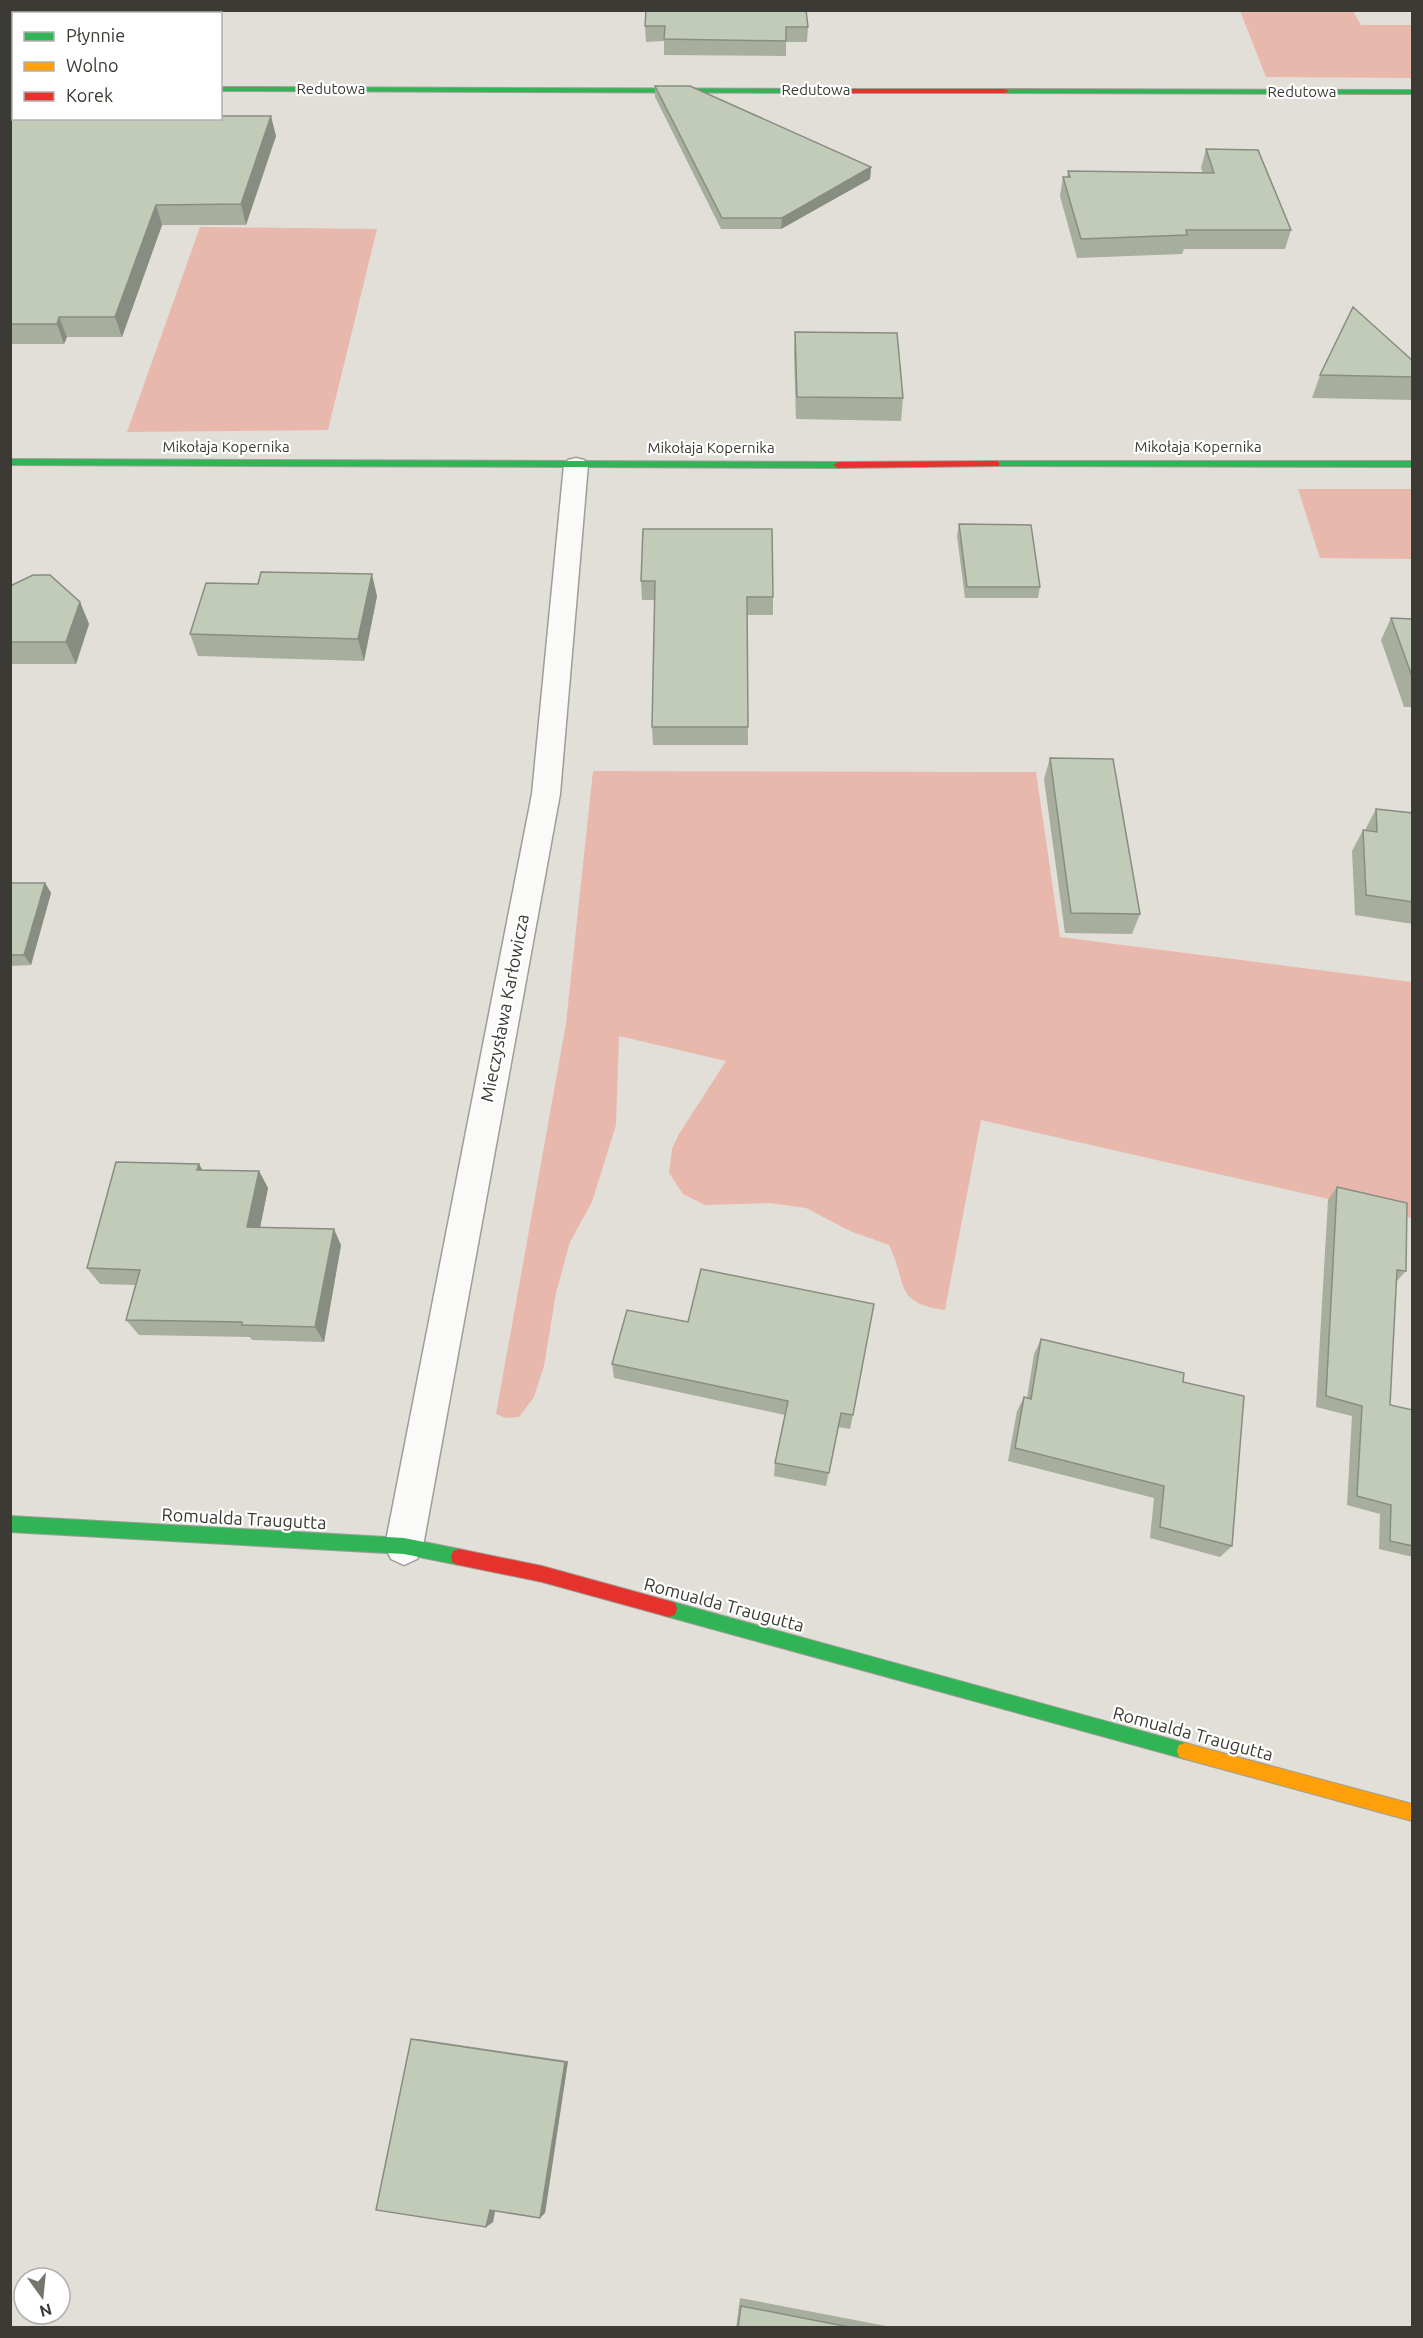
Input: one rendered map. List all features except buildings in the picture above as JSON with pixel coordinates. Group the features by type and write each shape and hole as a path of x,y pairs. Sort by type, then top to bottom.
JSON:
{"street":[{"name":"Redutowa","path":"222,89 1413,92"},
{"name":"Mikołaja Kopernika","path":"10,462 576,465 1413,464"},
{"name":"Mieczysława Karłowicza","path":"404,1546 546,794 576,465"},
{"name":"Romualda Traugutta","path":"10,1524 404,1546 542,1574 1413,1813"}],"shaded area":[{"path":"1240,11 1353,11 1361,25 1412,25 1412,78 1266,77"},
{"path":"200,227 377,229 328,430 127,432"},
{"path":"1298,489 1412,489 1412,559 1320,558"},
{"path":"593,771 1036,772 1060,937 1412,982 1412,1218 981,1120 945,1310 928,1307 909,1297 889,1245 850,1231 806,1208 770,1203 705,1205 683,1194 669,1173 672,1149 679,1134 726,1061 619,1036 616,1125 592,1202 570,1242 556,1293 544,1366 534,1397 519,1417 506,1418 496,1414 566,1024"}],"traffic: fast":[{"path":"222,89 851,91"},
{"path":"1005,91 1412,92"},
{"path":"10,462 838,465"},
{"path":"996,464 1412,464"},
{"path":"10,1524 404,1546 459,1557"},
{"path":"669,1609 1185,1751"}],"traffic: slow":[{"path":"1185,1751 1412,1813"}],"traffic: jam":[{"path":"851,91 1005,91"},
{"path":"838,465 996,464"},
{"path":"459,1557 542,1574 669,1609"}]}
